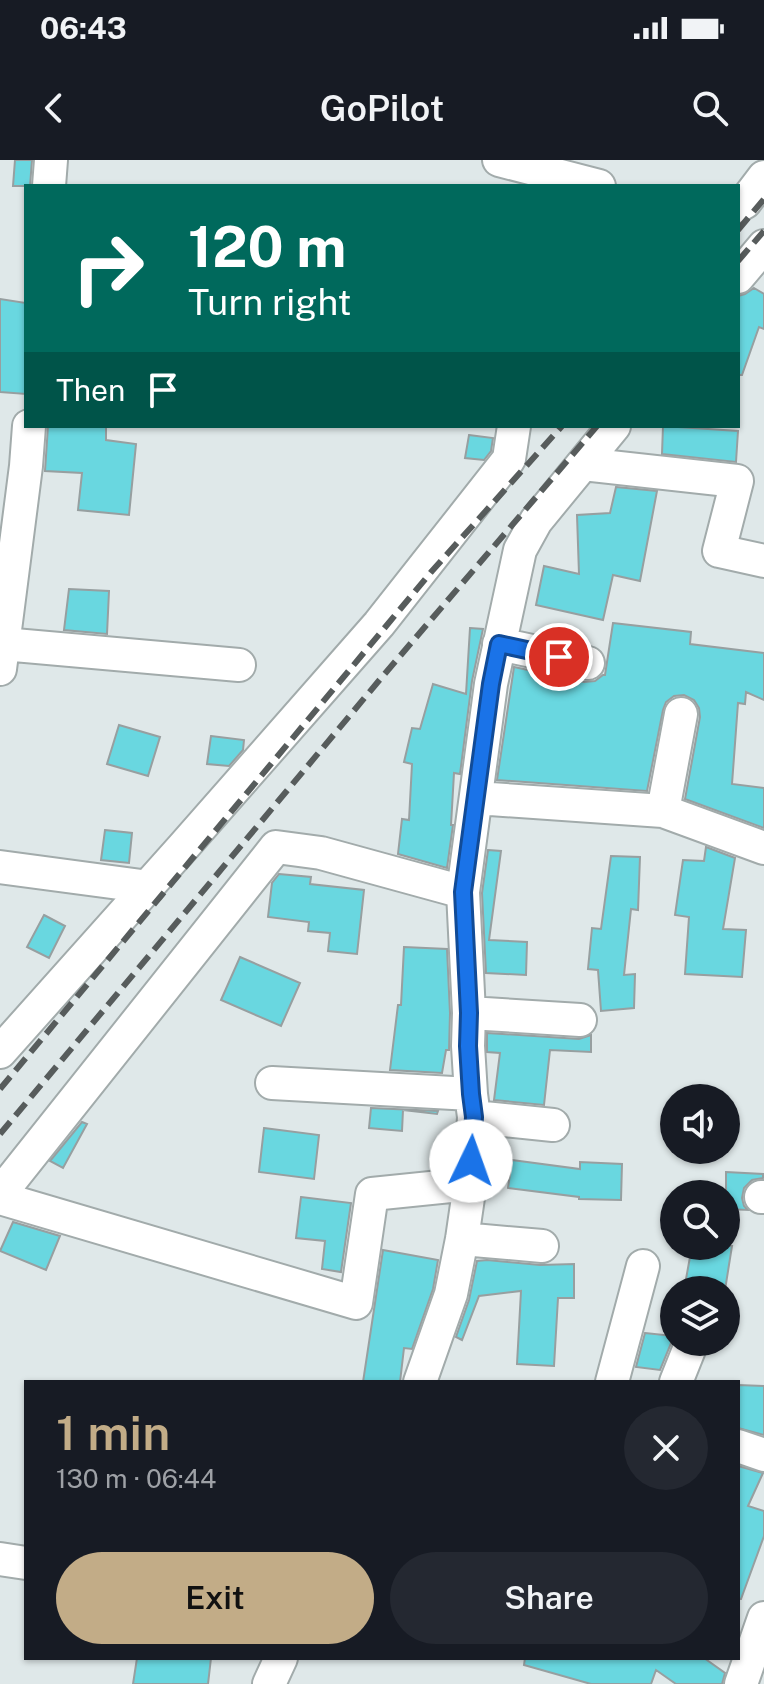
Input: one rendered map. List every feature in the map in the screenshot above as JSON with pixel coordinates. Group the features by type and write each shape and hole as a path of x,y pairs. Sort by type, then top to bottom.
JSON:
{"street":[{"path":"49,184 51,160"},
{"path":"499,160 565,182"},
{"path":"740,205 764,177"},
{"path":"740,275 764,246"},
{"path":"29,428 6,581 2,656 239,665"},
{"path":"0,1052 379,624 509,459 514,428"},
{"path":"421,1380 451,1294 470,1184 472,1105 463,892 499,644 520,550 536,521 612,428"},
{"path":"583,464 737,481 719,551 764,561"},
{"path":"499,644 588,663"},
{"path":"663,811 681,714"},
{"path":"476,798 663,811 764,848"},
{"path":"463,892 321,853 276,847 0,1196 356,1303 372,1194 470,1184"},
{"path":"0,867 149,887"},
{"path":"469,1013 580,1020"},
{"path":"272,1083 472,1105 553,1125"},
{"path":"462,1239 542,1246"},
{"path":"613,1380 643,1266"},
{"path":"677,1380 686,1356"},
{"path":"740,1447 764,1455"},
{"path":"0,1559 24,1563"},
{"path":"741,1684 764,1618"},
{"path":"269,1684 280,1660"}],"building":[{"path":"15,160 32,160 30,184 13,186"},
{"path":"754,288 764,294 764,329 759,327 740,375 740,295"},
{"path":"0,299 24,303 24,394 0,392"},
{"path":"48,428 106,428 106,440 136,444 129,515 78,510 82,473 45,471"},
{"path":"663,428 738,431 736,462 662,454"},
{"path":"469,435 493,438 491,451 484,460 465,458"},
{"path":"616,487 657,491 640,581 613,575 603,620 536,605 544,566 579,574 577,515 610,513"},
{"path":"69,589 109,591 107,634 64,630"},
{"path":"613,623 691,632 690,644 764,653 764,700 746,692 745,704 738,703 732,784 764,788 764,828 685,799 700,717 694,700 684,695 674,696 666,702 647,791 497,780 514,667 584,682 595,681 605,675"},
{"path":"470,628 483,629 472,681 460,774 454,773 453,825 447,868 398,854 402,819 409,820 412,764 404,762 412,728 420,729 433,684 466,694"},
{"path":"119,725 160,737 148,776 107,764"},
{"path":"211,736 244,740 243,750 229,766 207,764"},
{"path":"105,830 132,833 129,863 101,860"},
{"path":"706,847 735,858 723,929 746,930 742,977 685,974 689,917 675,915 683,860 704,861"},
{"path":"488,850 501,851 489,940 527,942 526,975 486,973 482,893"},
{"path":"611,856 640,857 638,910 631,909 624,975 635,974 634,1008 601,1011 598,970 588,969 592,928 601,929"},
{"path":"279,874 311,877 310,884 364,890 357,954 328,951 330,933 308,931 309,922 268,917 272,883"},
{"path":"44,915 65,926 49,958 27,947"},
{"path":"404,947 447,949 449,1050 446,1050 442,1073 390,1070 398,1005 401,1005"},
{"path":"240,957 300,983 281,1026 221,1000"},
{"path":"487,1033 579,1039 591,1035 591,1052 550,1050 544,1105 494,1100 500,1053 487,1052"},
{"path":"371,1108 438,1111 437,1114 403,1110 402,1131 369,1128"},
{"path":"82,1122 87,1124 63,1168 50,1161"},
{"path":"264,1128 319,1135 314,1179 259,1172"},
{"path":"512,1160 580,1169 580,1162 622,1164 621,1200 579,1199 508,1188"},
{"path":"726,1172 763,1174 763,1178 752,1180 744,1188 742,1198 748,1210 740,1210 740,1180 726,1180"},
{"path":"301,1197 351,1203 341,1272 322,1269 325,1241 296,1238"},
{"path":"13,1222 60,1236 46,1270 0,1251"},
{"path":"383,1250 438,1260 433,1289 412,1349 404,1348 400,1380 363,1380"},
{"path":"689,1260 730,1260 727,1276 687,1276"},
{"path":"477,1261 540,1265 574,1264 574,1298 558,1298 554,1366 517,1364 521,1291 479,1296 462,1340 456,1337 469,1300"},
{"path":"645,1333 660,1335 660,1356 666,1356 660,1370 636,1367"},
{"path":"740,1385 764,1386 764,1435 740,1429"},
{"path":"740,1467 763,1473 748,1506 764,1511 764,1536 741,1599"},
{"path":"137,1660 211,1660 208,1684 133,1684"},
{"path":"525,1660 707,1660 725,1673 722,1684 676,1684 656,1670 651,1684 591,1684 524,1665"}],"railway":[{"path":"740,228 764,199"},
{"path":"740,259 764,231"},
{"path":"0,1089 432,571 560,428"},
{"path":"0,1134 382,677 595,428"}],"route":[{"path":"471,1161 474,1117 468,1046 463,892 491,684 499,644 559,657"}]}
